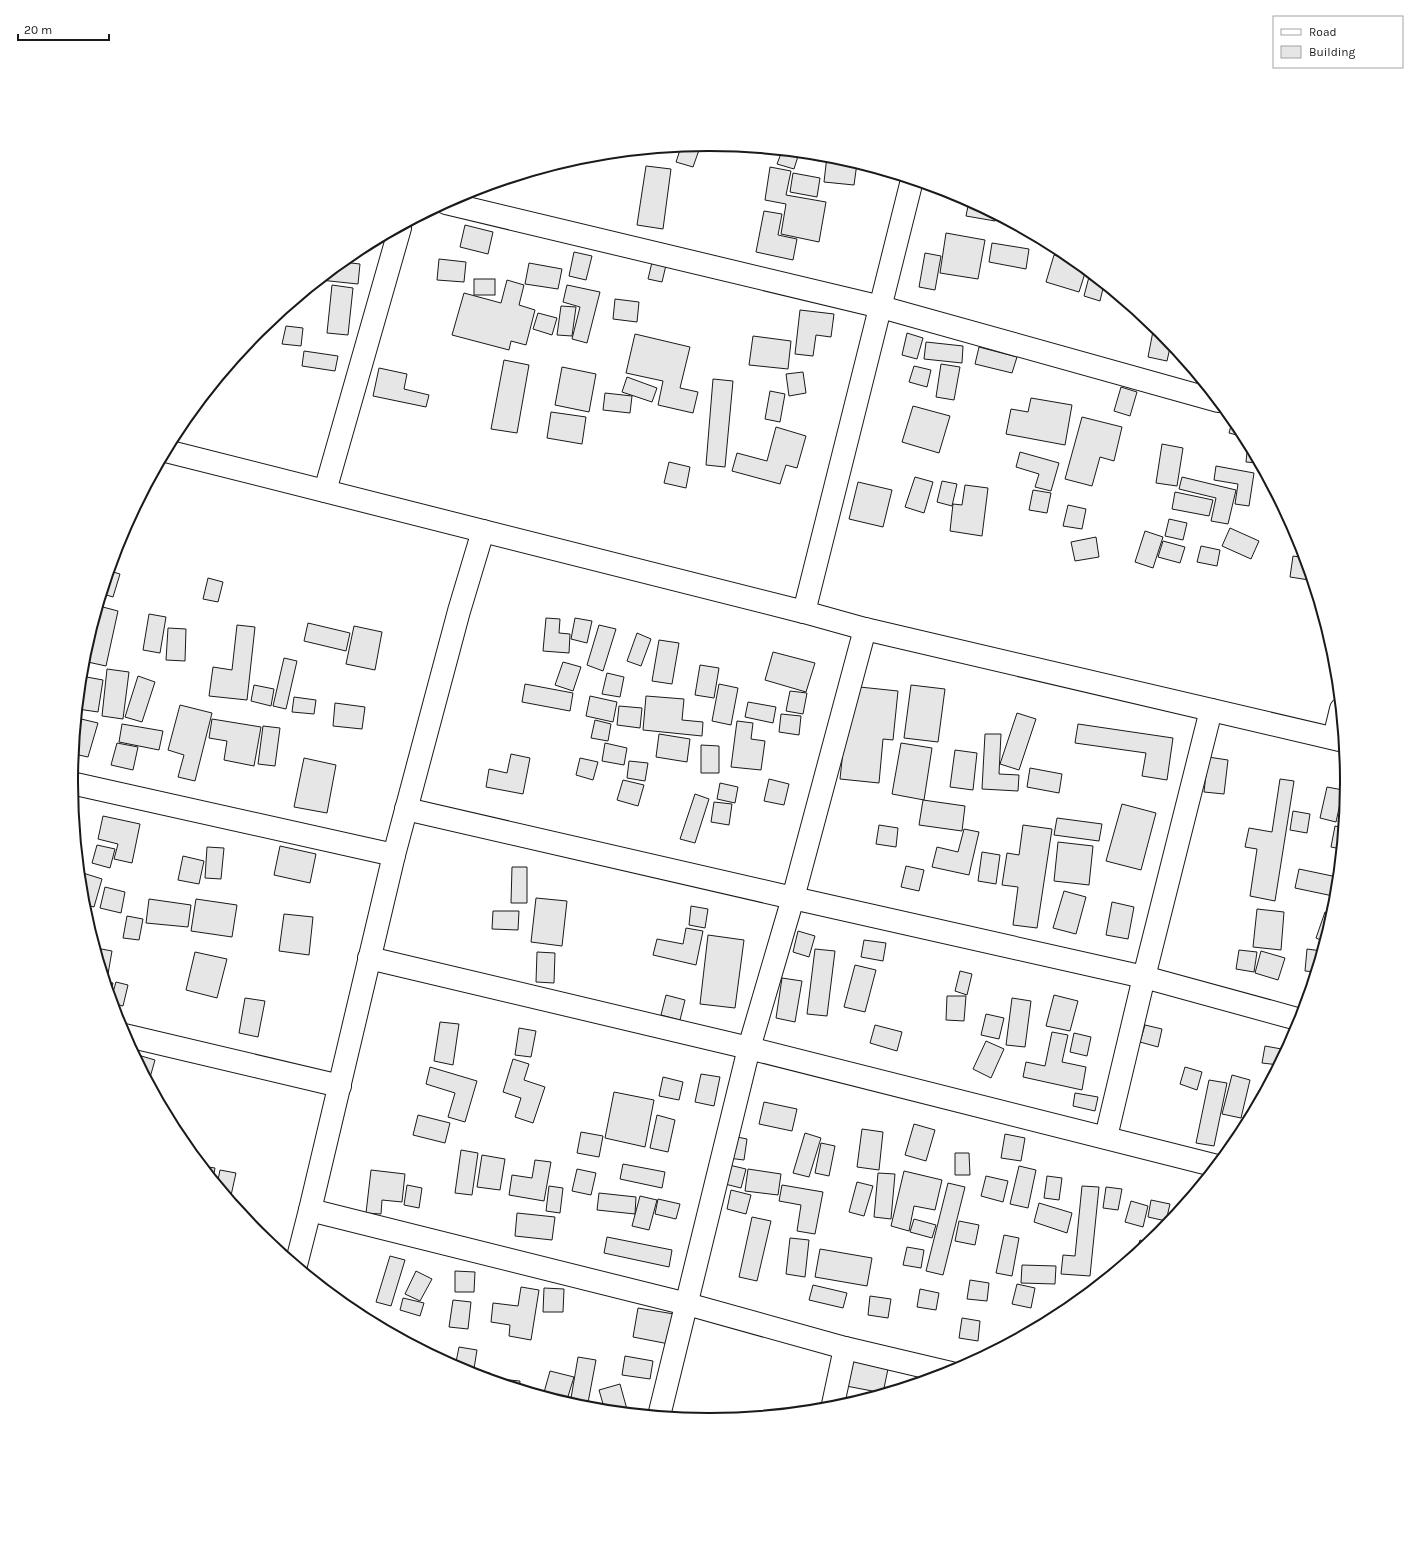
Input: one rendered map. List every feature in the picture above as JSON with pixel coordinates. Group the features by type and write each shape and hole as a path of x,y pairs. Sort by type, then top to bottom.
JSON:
{"street":[{"path":"804,612 911,185"},
{"path":"455,205 881,307 1212,399"},
{"path":"325,491 398,234"},
{"path":"172,452 804,612 865,630 1339,740"},
{"path":"297,1260 394,855 459,611 483,531"},
{"path":"660,1412 688,1304 749,1048 793,898 865,630"},
{"path":"1106,1137 1210,710"},
{"path":"78,785 394,855"},
{"path":"406,809 1144,977 1295,1018"},
{"path":"369,958 749,1048 1213,1165"},
{"path":"132,1037 340,1086"},
{"path":"310,1210 688,1304 845,1348 939,1370"},
{"path":"834,1402 845,1348"}],"building":[{"path":"699,151 693,167 676,162 679,152"},
{"path":"781,155 798,157 794,169 777,164"},
{"path":"826,162 856,169 854,185 824,182"},
{"path":"646,166 671,169 663,229 637,225"},
{"path":"770,167 791,171 786,195 826,202 819,242 781,234 786,204 765,200"},
{"path":"793,173 820,178 817,197 790,192"},
{"path":"968,207 995,219 995,221 966,216"},
{"path":"764,211 782,214 778,235 797,239 793,260 756,252"},
{"path":"465,225 493,232 488,254 460,247"},
{"path":"946,233 985,240 978,279 940,273"},
{"path":"992,243 1029,249 1026,269 989,262"},
{"path":"574,252 592,256 586,280 569,276"},
{"path":"925,253 941,256 935,290 919,287"},
{"path":"1054,255 1060,257 1085,274 1079,292 1046,282"},
{"path":"653,258 667,261 662,282 648,279"},
{"path":"439,259 466,262 464,282 437,280"},
{"path":"351,263 360,264 358,284 326,281"},
{"path":"529,263 562,269 558,289 525,284"},
{"path":"1089,277 1103,289 1100,301 1084,296"},
{"path":"474,279 495,279 495,295 474,295"},
{"path":"507,280 524,285 519,305 535,310 526,345 511,341 509,350 452,335 464,293 501,303"},
{"path":"332,285 353,288 348,335 327,333"},
{"path":"567,285 600,292 587,343 572,339 580,307 563,302"},
{"path":"615,299 639,302 637,322 613,319"},
{"path":"561,306 576,307 572,336 557,335"},
{"path":"800,310 834,314 831,337 816,335 813,356 795,354"},
{"path":"538,313 557,318 552,335 533,329"},
{"path":"286,326 303,328 301,346 282,344"},
{"path":"907,333 923,338 917,359 902,355"},
{"path":"1153,333 1169,350 1167,361 1148,357"},
{"path":"635,334 690,347 680,388 698,392 693,413 658,405 663,381 626,373"},
{"path":"753,336 791,341 788,369 749,365"},
{"path":"926,342 963,346 962,363 924,359"},
{"path":"979,347 1017,357 1012,373 975,364"},
{"path":"304,351 338,356 335,371 302,366"},
{"path":"504,360 529,365 517,433 491,429"},
{"path":"941,364 960,367 954,400 936,397"},
{"path":"914,366 931,370 927,387 909,382"},
{"path":"562,367 596,374 589,412 555,405"},
{"path":"379,368 407,374 404,389 429,395 426,407 373,396"},
{"path":"803,372 806,393 789,396 786,374"},
{"path":"627,377 657,388 652,402 622,392"},
{"path":"713,379 733,381 725,467 706,465"},
{"path":"1121,387 1137,392 1130,416 1114,411"},
{"path":"770,391 785,394 780,422 765,419"},
{"path":"605,393 632,396 630,413 603,410"},
{"path":"1031,398 1072,405 1065,445 1006,434 1011,409 1028,412"},
{"path":"913,406 950,416 939,453 902,442"},
{"path":"551,412 586,417 582,444 547,438"},
{"path":"1082,417 1122,427 1114,461 1100,457 1092,486 1065,479"},
{"path":"1231,426 1237,435 1229,433"},
{"path":"776,427 806,436 797,468 786,465 780,484 732,471 737,453 767,461"},
{"path":"1162,444 1183,448 1177,486 1156,483"},
{"path":"1020,452 1059,463 1051,491 1035,487 1039,474 1016,467"},
{"path":"1247,452 1253,463 1246,462"},
{"path":"669,462 690,467 686,488 664,483"},
{"path":"1216,466 1254,473 1249,506 1235,504 1238,484 1214,480"},
{"path":"915,477 933,482 924,513 905,507"},
{"path":"1182,477 1236,490 1228,524 1211,521 1216,498 1179,489"},
{"path":"942,481 957,484 952,506 937,502"},
{"path":"858,482 892,490 883,527 849,519"},
{"path":"965,485 988,488 982,536 950,531 953,504 962,505"},
{"path":"1033,490 1051,493 1047,513 1029,510"},
{"path":"1175,492 1213,500 1209,516 1172,509"},
{"path":"1068,505 1086,509 1082,529 1063,526"},
{"path":"1169,519 1187,523 1183,540 1165,536"},
{"path":"1230,528 1259,541 1251,559 1222,546"},
{"path":"1145,531 1163,537 1153,568 1135,562"},
{"path":"1096,537 1099,557 1075,561 1071,542"},
{"path":"1163,541 1185,547 1180,563 1158,557"},
{"path":"1201,546 1220,550 1217,566 1197,562"},
{"path":"1293,556 1299,557 1307,580 1290,577"},
{"path":"115,572 120,574 113,597 107,595"},
{"path":"208,578 223,582 218,602 203,599"},
{"path":"104,607 118,611 106,666 89,662"},
{"path":"149,614 166,617 160,653 143,650"},
{"path":"546,618 560,619 559,633 570,634 569,653 543,651"},
{"path":"575,618 592,621 587,643 571,639"},
{"path":"308,623 350,633 346,651 304,641"},
{"path":"237,625 255,627 247,700 209,696 213,667 232,670"},
{"path":"599,625 616,629 603,671 587,665"},
{"path":"354,626 382,632 375,670 346,664"},
{"path":"168,628 186,629 185,661 166,660"},
{"path":"637,633 651,639 641,666 627,661"},
{"path":"659,640 679,643 672,684 652,681"},
{"path":"773,652 815,663 806,692 765,680"},
{"path":"284,658 297,661 286,709 273,706"},
{"path":"563,662 581,667 573,691 555,685"},
{"path":"700,665 719,668 714,698 695,695"},
{"path":"107,669 129,672 123,719 102,716"},
{"path":"607,673 624,677 620,697 602,694"},
{"path":"138,676 155,682 142,722 125,717"},
{"path":"87,677 103,680 98,712 82,710"},
{"path":"525,684 573,693 570,711 522,702"},
{"path":"719,684 738,688 731,725 712,721"},
{"path":"254,685 274,689 271,706 251,701"},
{"path":"911,685 945,689 938,742 904,738"},
{"path":"850,686 898,691 893,740 883,739 879,783 840,779"},
{"path":"790,691 807,693 803,714 786,711"},
{"path":"590,696 617,702 613,722 586,716"},
{"path":"646,696 684,699 682,720 703,722 702,736 643,730"},
{"path":"294,697 316,700 314,714 292,712"},
{"path":"748,702 776,707 773,723 745,717"},
{"path":"335,703 365,707 362,729 333,726"},
{"path":"180,705 212,713 195,781 178,777 184,755 168,750"},
{"path":"619,706 642,708 640,728 617,725"},
{"path":"1017,713 1036,719 1019,770 1000,764"},
{"path":"781,714 801,716 799,735 779,732"},
{"path":"81,719 98,723 88,757 79,755"},
{"path":"212,719 261,727 254,766 224,760 227,741 209,738"},
{"path":"595,720 611,724 608,741 591,738"},
{"path":"737,721 753,723 751,739 765,741 761,770 731,767"},
{"path":"122,724 163,731 159,750 119,742"},
{"path":"1078,724 1173,738 1167,780 1142,776 1146,753 1075,743"},
{"path":"263,726 280,728 275,766 258,764"},
{"path":"659,734 690,739 687,762 656,757"},
{"path":"985,734 1001,734 999,774 1019,775 1018,791 982,789"},
{"path":"117,743 138,747 133,770 111,765"},
{"path":"605,743 627,748 624,765 602,761"},
{"path":"901,743 932,748 924,800 892,794"},
{"path":"701,745 719,746 719,773 701,773"},
{"path":"955,750 977,753 973,790 950,787"},
{"path":"511,754 530,758 523,794 486,787 489,769 507,773"},
{"path":"1208,757 1228,760 1224,794 1204,792"},
{"path":"304,758 336,765 327,813 294,807"},
{"path":"580,758 598,762 593,780 576,775"},
{"path":"629,761 648,763 645,781 627,778"},
{"path":"1030,768 1062,774 1059,793 1027,787"},
{"path":"769,779 789,784 784,805 764,801"},
{"path":"1280,779 1294,781 1275,901 1250,896 1257,849 1245,847 1249,828 1272,832"},
{"path":"623,780 644,785 638,806 617,800"},
{"path":"720,783 738,787 735,803 717,799"},
{"path":"1327,787 1341,790 1341,801 1336,822 1320,818"},
{"path":"695,794 709,799 695,843 680,839"},
{"path":"923,800 965,806 962,831 919,825"},
{"path":"714,802 732,804 729,825 711,822"},
{"path":"1122,804 1156,813 1141,870 1106,861"},
{"path":"1293,811 1310,814 1307,833 1290,830"},
{"path":"103,816 140,824 132,863 114,859 118,844 98,839"},
{"path":"1057,818 1102,824 1099,841 1054,835"},
{"path":"879,825 898,828 896,847 876,844"},
{"path":"1023,825 1052,829 1037,928 1013,925 1018,887 1002,885 1007,853 1019,855"},
{"path":"1335,826 1340,827 1338,848 1331,847"},
{"path":"964,829 979,832 969,875 932,867 937,847 958,852"},
{"path":"1058,842 1093,846 1089,885 1054,881"},
{"path":"97,845 115,849 110,868 92,863"},
{"path":"280,846 316,854 310,883 274,875"},
{"path":"207,847 224,848 221,879 205,878"},
{"path":"982,852 1000,855 996,884 978,881"},
{"path":"183,856 204,861 199,884 178,880"},
{"path":"906,866 924,870 919,891 901,887"},
{"path":"512,867 527,867 527,903 511,903"},
{"path":"1299,869 1334,876 1331,896 1295,888"},
{"path":"84,873 102,879 94,907 90,906"},
{"path":"105,887 125,892 121,913 100,908"},
{"path":"1064,891 1086,897 1076,934 1053,928"},
{"path":"536,898 567,901 562,946 531,942"},
{"path":"149,899 191,905 188,927 146,923"},
{"path":"196,899 237,905 232,937 191,931"},
{"path":"1112,902 1134,907 1128,939 1106,935"},
{"path":"691,906 708,909 705,928 689,925"},
{"path":"1257,909 1284,912 1281,950 1253,947"},
{"path":"493,911 519,911 518,930 492,929"},
{"path":"1325,912 1327,913 1320,940 1316,938"},
{"path":"284,914 313,917 309,955 279,951"},
{"path":"127,916 143,919 139,940 123,938"},
{"path":"686,928 703,931 696,965 653,955 657,939 683,944"},
{"path":"798,931 815,936 809,957 793,952"},
{"path":"708,935 744,940 735,1008 700,1004"},
{"path":"864,940 886,943 883,961 861,957"},
{"path":"101,949 112,951 108,973"},
{"path":"815,949 835,951 827,1016 807,1014"},
{"path":"1307,949 1318,950 1311,972 1305,971"},
{"path":"1239,950 1257,952 1254,972 1236,969"},
{"path":"1261,951 1285,958 1278,980 1255,973"},
{"path":"195,952 227,959 217,998 186,990"},
{"path":"537,952 555,953 554,983 536,982"},
{"path":"855,965 876,970 865,1012 844,1007"},
{"path":"960,971 972,974 967,995 955,991"},
{"path":"782,978 802,981 795,1022 776,1018"},
{"path":"116,982 128,985 123,1006 119,1005 114,990"},
{"path":"666,995 685,1000 680,1020 661,1015"},
{"path":"1054,995 1078,1001 1070,1031 1046,1026"},
{"path":"947,996 966,996 964,1021 946,1020"},
{"path":"245,998 265,1001 258,1037 239,1033"},
{"path":"1012,998 1031,1001 1025,1047 1006,1045"},
{"path":"986,1014 1004,1018 999,1039 981,1035"},
{"path":"440,1022 459,1024 453,1065 434,1061"},
{"path":"875,1025 902,1032 897,1051 870,1043"},
{"path":"1145,1025 1162,1029 1158,1047 1140,1042"},
{"path":"519,1028 536,1031 531,1057 515,1055"},
{"path":"1052,1032 1068,1035 1062,1062 1086,1067 1082,1090 1023,1077 1026,1062 1045,1066"},
{"path":"1074,1033 1091,1037 1087,1056 1070,1052"},
{"path":"986,1041 1004,1049 991,1078 973,1069"},
{"path":"1265,1046 1282,1049 1275,1064 1262,1063"},
{"path":"140,1056 155,1060 151,1076"},
{"path":"513,1059 529,1064 524,1080 545,1087 533,1123 515,1117 521,1098 503,1092"},
{"path":"430,1067 477,1081 465,1122 448,1117 455,1093 426,1084"},
{"path":"1185,1067 1202,1072 1197,1090 1180,1084"},
{"path":"701,1074 720,1077 714,1106 695,1102"},
{"path":"1232,1075 1250,1080 1241,1118 1222,1114"},
{"path":"663,1077 683,1082 679,1100 659,1096"},
{"path":"1209,1080 1227,1083 1214,1146 1196,1143"},
{"path":"614,1092 654,1100 645,1147 605,1138"},
{"path":"1075,1093 1098,1097 1095,1111 1073,1106"},
{"path":"764,1102 797,1109 792,1131 759,1124"},
{"path":"418,1115 450,1123 445,1143 413,1135"},
{"path":"657,1115 675,1120 668,1152 650,1148"},
{"path":"914,1124 935,1130 926,1161 905,1155"},
{"path":"862,1129 883,1132 879,1170 857,1167"},
{"path":"581,1132 603,1136 599,1157 577,1153"},
{"path":"805,1133 821,1138 809,1177 793,1173"},
{"path":"1005,1134 1025,1138 1021,1161 1001,1158"},
{"path":"732,1136 747,1139 744,1160 728,1158"},
{"path":"821,1143 835,1146 829,1176 815,1173"},
{"path":"461,1150 478,1153 472,1195 455,1193"},
{"path":"955,1153 969,1153 970,1175 955,1175"},
{"path":"482,1155 505,1159 500,1190 477,1187"},
{"path":"535,1160 551,1162 544,1201 509,1195 512,1175 532,1178"},
{"path":"623,1164 665,1172 662,1188 620,1179"},
{"path":"729,1165 746,1169 741,1188 725,1184"},
{"path":"1019,1166 1036,1170 1028,1208 1010,1204"},
{"path":"208,1167 215,1168 214,1174"},
{"path":"577,1169 596,1173 591,1195 572,1191"},
{"path":"748,1169 781,1174 778,1195 745,1191"},
{"path":"220,1170 236,1173 231,1195 218,1179"},
{"path":"371,1170 405,1174 402,1202 382,1200 381,1214 366,1213"},
{"path":"904,1171 942,1180 935,1210 914,1206 909,1231 891,1226"},
{"path":"878,1173 895,1174 891,1219 874,1217"},
{"path":"986,1176 1008,1181 1003,1202 981,1196"},
{"path":"1047,1176 1062,1178 1059,1200 1044,1198"},
{"path":"857,1182 873,1186 864,1216 849,1212"},
{"path":"948,1183 965,1187 943,1275 926,1271"},
{"path":"407,1185 422,1188 419,1208 404,1205"},
{"path":"782,1185 823,1192 815,1234 797,1231 801,1205 779,1201"},
{"path":"549,1186 563,1188 560,1213 546,1211"},
{"path":"1082,1186 1099,1187 1090,1276 1061,1274 1063,1255 1075,1256"},
{"path":"1106,1187 1122,1189 1118,1210 1103,1208"},
{"path":"731,1190 751,1195 746,1214 727,1209"},
{"path":"599,1193 636,1197 635,1214 597,1210"},
{"path":"640,1196 657,1200 649,1230 632,1226"},
{"path":"658,1199 680,1204 676,1219 655,1214"},
{"path":"1151,1200 1170,1204 1167,1217 1164,1221 1148,1217"},
{"path":"1131,1201 1148,1206 1143,1227 1125,1222"},
{"path":"1039,1203 1072,1213 1067,1233 1034,1222"},
{"path":"517,1213 555,1217 552,1240 515,1236"},
{"path":"752,1217 771,1221 757,1281 739,1277"},
{"path":"914,1219 936,1225 932,1238 910,1232"},
{"path":"959,1221 979,1225 975,1245 955,1241"},
{"path":"1004,1235 1019,1238 1012,1276 996,1273"},
{"path":"607,1237 672,1250 669,1267 604,1253"},
{"path":"790,1238 809,1240 805,1277 786,1274"},
{"path":"1140,1240 1143,1241 1138,1246"},
{"path":"907,1247 924,1250 921,1268 903,1265"},
{"path":"820,1249 872,1258 867,1286 815,1277"},
{"path":"390,1256 405,1260 391,1306 376,1302"},
{"path":"1022,1265 1056,1266 1055,1284 1021,1283"},
{"path":"416,1271 432,1279 420,1301 405,1294"},
{"path":"455,1271 475,1272 474,1292 455,1292"},
{"path":"970,1280 989,1283 987,1301 967,1299"},
{"path":"1017,1284 1035,1288 1031,1308 1012,1304"},
{"path":"813,1285 847,1293 843,1308 809,1300"},
{"path":"521,1287 539,1290 531,1340 509,1336 510,1325 491,1322 493,1303 518,1306"},
{"path":"544,1288 564,1289 563,1312 543,1312"},
{"path":"920,1289 939,1293 936,1310 917,1307"},
{"path":"870,1296 891,1299 888,1318 868,1315"},
{"path":"403,1298 424,1303 420,1316 400,1310"},
{"path":"453,1300 471,1302 468,1329 449,1327"},
{"path":"638,1308 674,1314 669,1344 633,1337"},
{"path":"962,1318 980,1321 978,1341 959,1338"},
{"path":"459,1347 477,1350 474,1368 456,1361"},
{"path":"625,1356 653,1361 650,1379 622,1375"},
{"path":"851,1356 889,1364 884,1389 875,1391 846,1386"},
{"path":"578,1357 596,1360 588,1402 571,1398"},
{"path":"550,1371 574,1377 568,1397 544,1391"},
{"path":"506,1380 520,1381 520,1384"},
{"path":"620,1384 627,1409 603,1405 599,1390"}]}
